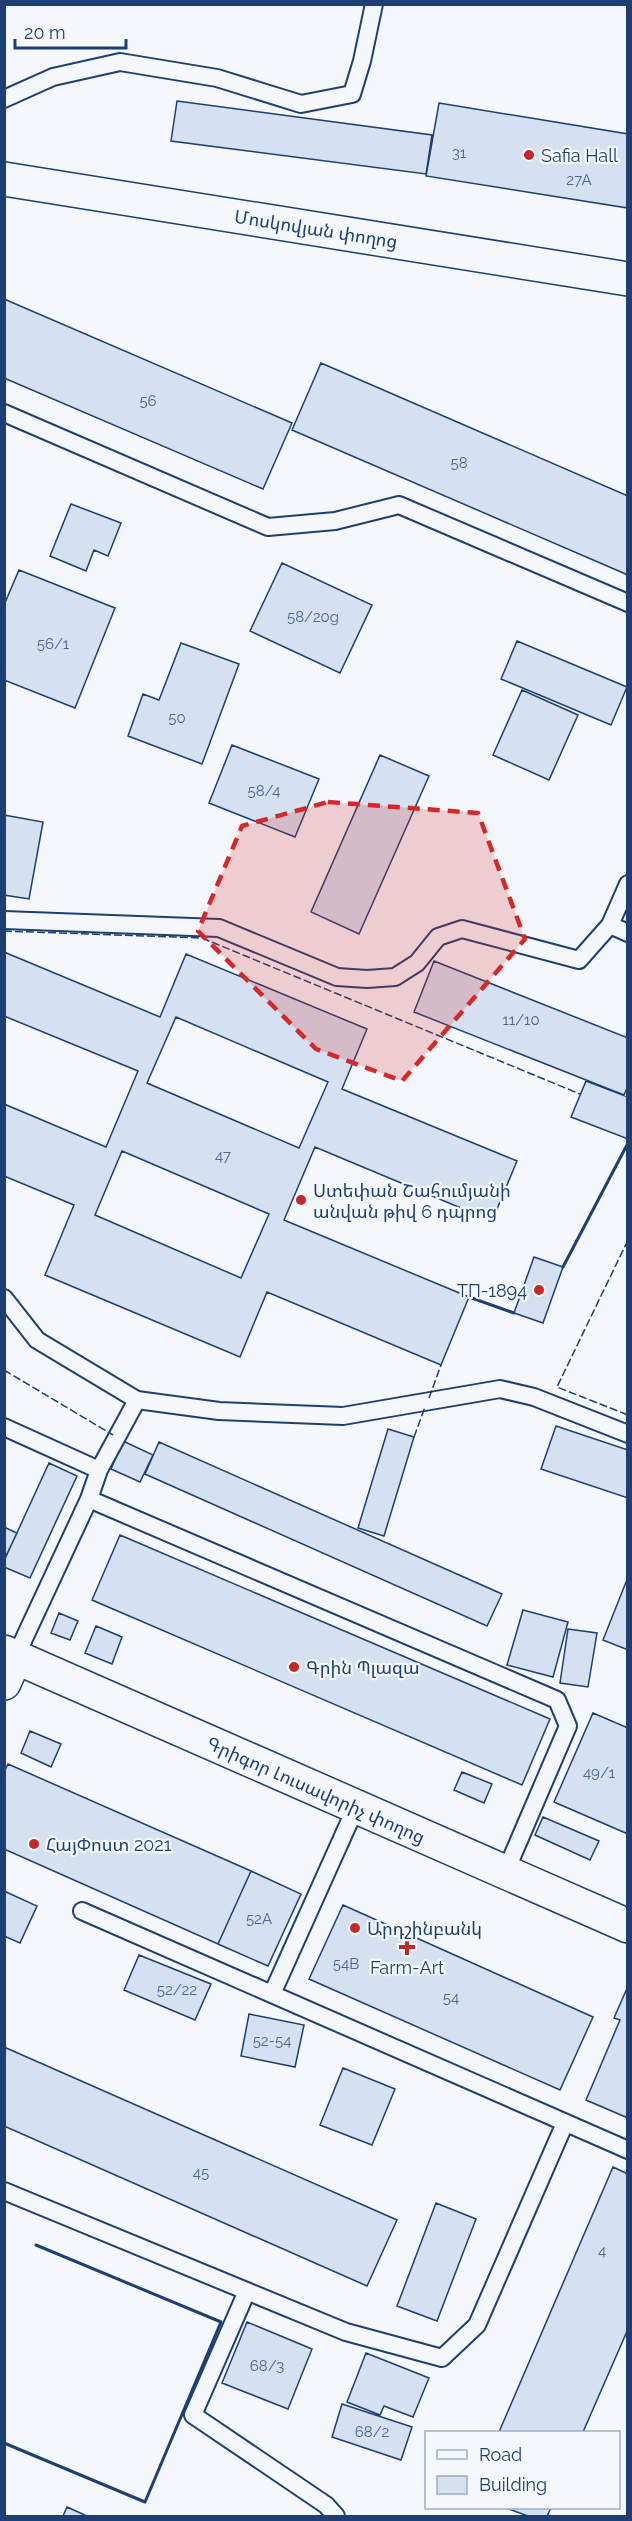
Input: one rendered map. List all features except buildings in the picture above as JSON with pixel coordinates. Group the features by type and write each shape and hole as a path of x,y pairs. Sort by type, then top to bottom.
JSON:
{"street":[{"name":"Մոսկովյան փողոց","path":"4,179 627,279"},
{"name":"Գրիգոր Լուսավորիչ փողոց","path":"8,1664 356,1807 627,1926"}],"lane":[{"path":"4,99 53,77 120,62 217,78 301,104 352,94 362,61 374,4"},
{"path":"4,413 268,527 335,521 399,505 627,603"},
{"path":"4,920 219,928 337,977 367,979 395,977 417,963 438,937 462,928 579,960 610,926 627,884"},
{"path":"610,926 627,933"},
{"path":"4,1298 37,1340 136,1400 219,1411 343,1416 500,1389 534,1397 627,1434"},
{"path":"8,1664 89,1499 99,1470 136,1400"},
{"path":"4,1427 99,1470"},
{"path":"89,1499 557,1700 568,1726 505,1873"},
{"path":"272,1994 356,1807"},
{"path":"82,1911 627,2150"},
{"path":"4,2191 346,2332 442,2358 477,2325 565,2123"},
{"path":"247,2291 193,2415 326,2505 336,2517"}],"highlighted area":[{"path":"328,802 478,813 525,939 402,1081 316,1049 198,931 242,826"}],"fence":[{"path":"4,931 202,938 580,1094"},
{"path":"628,1240 557,1387 628,1415"},
{"path":"429,1398 441,1365"},
{"path":"4,1370 113,1435"},
{"path":"414,1437 425,1407"}],"wall":[{"path":"563,1267 628,1143"},
{"path":"469,1297 514,1313"},
{"path":"4,2443 145,2502 221,2322 36,2245"}],"place":[{"name":"Safia Hall","path":"529,155"},
{"name":"Ստեփան Շահումյանի անվան թիվ 6 դպրոց","path":"301,1200"},
{"name":"ТП-1894","path":"539,1290"},
{"name":"Գրին Պլազա","path":"294,1667"},
{"name":"ՀայՓոստ 2021","path":"34,1844"},
{"name":"Արդշինբանկ","path":"355,1928"},
{"name":"Farm-Art","path":"407,1947"}]}
